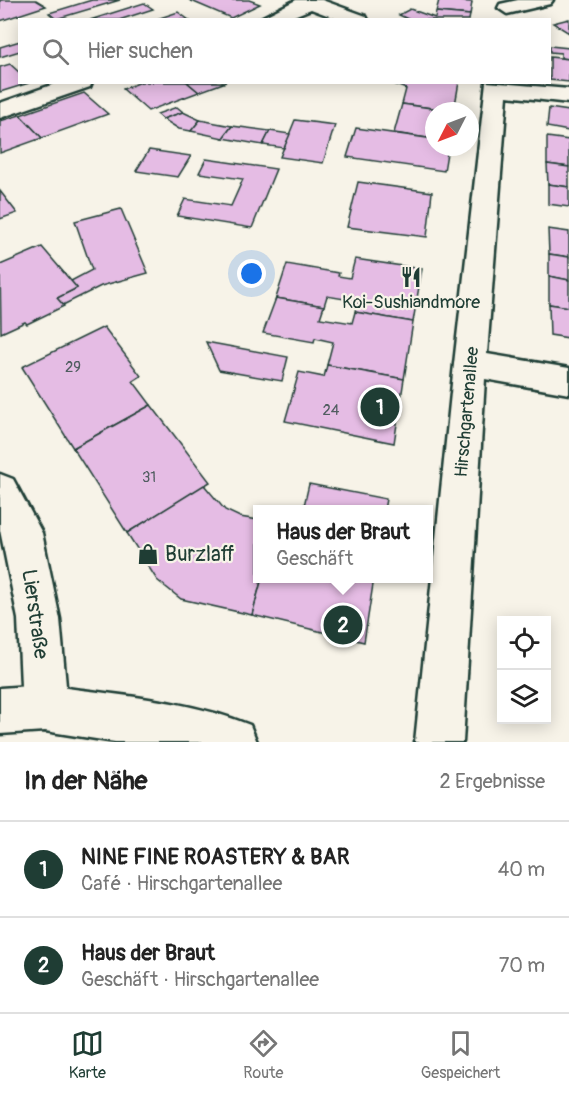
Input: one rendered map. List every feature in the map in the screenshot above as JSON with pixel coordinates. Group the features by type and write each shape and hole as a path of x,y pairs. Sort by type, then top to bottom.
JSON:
{"street":[{"path":"507,9 544,0"},
{"path":"271,18 308,1 354,18"},
{"path":"0,111 76,84"},
{"path":"497,85 569,96"},
{"name":"Hirschgartenallee","path":"440,742 470,364 497,85"},
{"path":"470,364 569,381"},
{"name":"Lierstraße","path":"0,491 22,533 39,619 45,708"},
{"path":"0,711 45,708 164,726 233,742"}],"building":[{"path":"0,0 36,0 46,6 0,21"},
{"path":"92,0 120,0 59,18 55,18 49,13"},
{"path":"189,0 249,0 260,4 231,18"},
{"path":"439,0 472,2 470,15 436,12"},
{"path":"144,3 153,9 125,18 96,18"},
{"path":"410,9 435,18 406,18 399,15"},
{"path":"178,12 186,18 160,18"},
{"path":"436,12 470,15 469,18 435,18"},
{"path":"569,19 569,33 553,23"},
{"path":"18,42 18,52 0,57 0,47"},
{"path":"551,46 569,48 569,59 561,58 561,53 551,52"},
{"path":"551,57 569,59 569,82 551,80"},
{"path":"10,64 18,71 18,84 26,84 0,92 0,67"},
{"path":"136,84 189,84 199,92 148,111 123,89"},
{"path":"189,84 221,84 199,92"},
{"path":"394,84 459,84 456,102 425,102 425,107 402,104 406,89"},
{"path":"84,93 108,114 42,138 20,115"},
{"path":"402,104 425,107 425,138 394,133"},
{"path":"177,107 183,112 163,119 157,114"},
{"path":"549,108 569,111 569,131 547,127"},
{"path":"183,112 200,120 191,131 179,129 163,119"},
{"path":"20,115 42,138 0,153 0,121"},
{"path":"200,120 232,126 223,138 191,131"},
{"path":"295,120 335,125 323,163 280,157"},
{"path":"232,126 270,131 263,145 223,138"},
{"path":"356,128 425,138 425,156 446,156 444,171 347,157"},
{"path":"270,131 290,134 284,148 263,145"},
{"path":"547,137 569,140 569,167 547,164"},
{"path":"149,150 191,156 178,177 136,171"},
{"path":"206,159 276,169 252,228 177,216 185,199 231,206 243,179 199,173"},
{"path":"547,164 569,167 569,187 548,184"},
{"path":"358,182 432,192 427,237 347,227"},
{"path":"548,184 569,187 569,207 548,204"},
{"path":"0,191 17,213 0,219"},
{"path":"121,209 148,273 101,286 63,305 57,298 77,288 71,281 92,270 75,221"},
{"path":"548,229 569,232 569,257 549,254"},
{"path":"42,247 77,288 57,298 64,306 27,324 25,322 1,333 0,265"},
{"path":"549,254 569,257 569,280 549,276"},
{"path":"355,259 422,269 413,322 355,312 357,301 327,296 324,306 276,298 287,264 339,273 338,276 350,278"},
{"path":"549,276 569,280 569,307 549,304"},
{"path":"276,298 324,306 320,318 352,323 355,312 413,322 404,379 327,365 333,342 315,338 314,342 263,333"},
{"path":"549,304 569,307 569,338 550,335"},
{"path":"104,327 141,376 133,381 151,405 73,448 22,367"},
{"path":"206,342 288,357 282,381 219,370"},
{"path":"327,365 404,379 394,443 285,421 299,372 324,377"},
{"path":"151,405 210,482 127,533 73,448"},
{"path":"309,484 386,499 385,505 304,505"},
{"path":"204,485 225,510 240,517 253,519 253,583 261,583 252,615 181,599 157,580 127,533"},
{"path":"261,583 373,583 364,642 252,615"}],"place":[{"name":"Koi-Sushiandmore","path":"411,277"},
{"name":"NINE FINE ROASTERY & BAR","path":"380,407"},
{"name":"Burzlaff","path":"148,554"},
{"name":"Haus der Braut","path":"343,625"}]}
